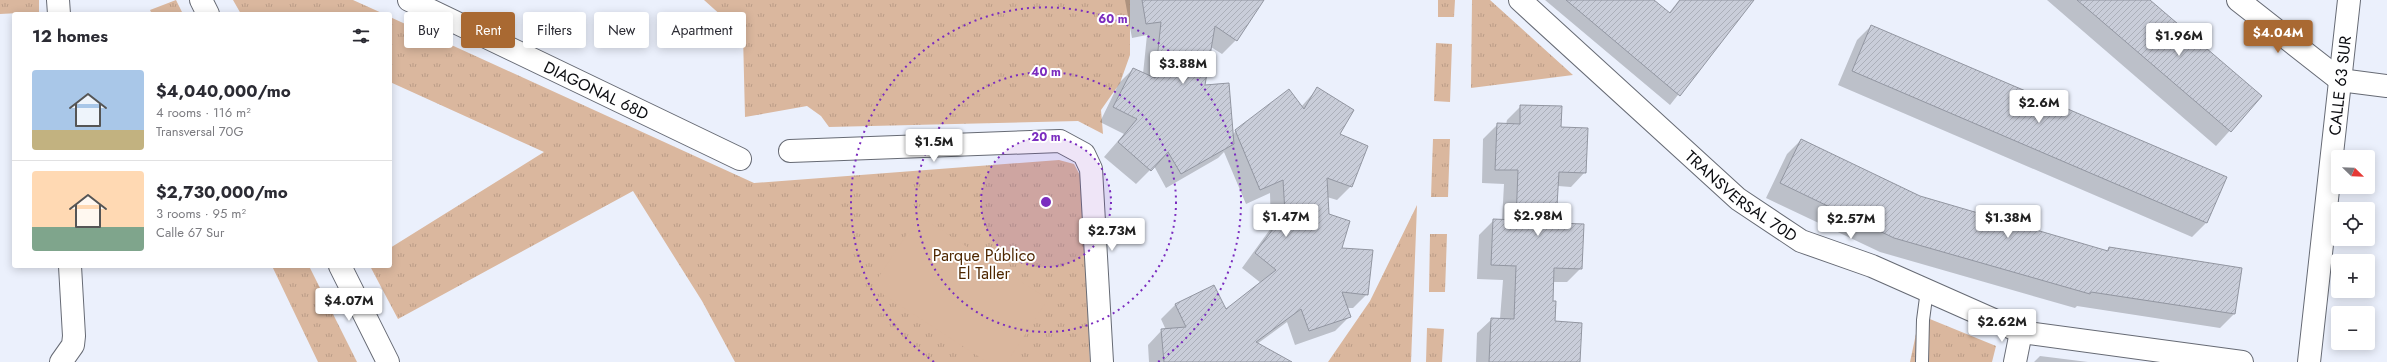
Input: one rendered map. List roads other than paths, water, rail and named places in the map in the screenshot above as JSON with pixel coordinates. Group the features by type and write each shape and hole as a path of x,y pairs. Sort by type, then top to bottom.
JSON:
{"street":[{"path":"58,0 59,12"},
{"path":"200,0 207,12"},
{"name":"DIAGONAL 68D","path":"409,0 740,158"},
{"name":"TRANSVERSAL 70D","path":"1520,0 1738,199 1801,241 1872,266 2021,332 2242,362"},
{"path":"2238,0 2340,80 2387,86"},
{"name":"CALLE 63 SUR","path":"2309,362 2349,0"},
{"path":"790,150 1060,141 1084,154 1091,170 1102,362"},
{"path":"65,358 74,336 70,268"},
{"path":"341,268 388,362"},
{"path":"2015,362 2021,332"}],"lane":[{"path":"1922,362 1923,320 1927,290"}],"park label":[{"name":"Parque Público El Taller","path":"984,264"}]}
